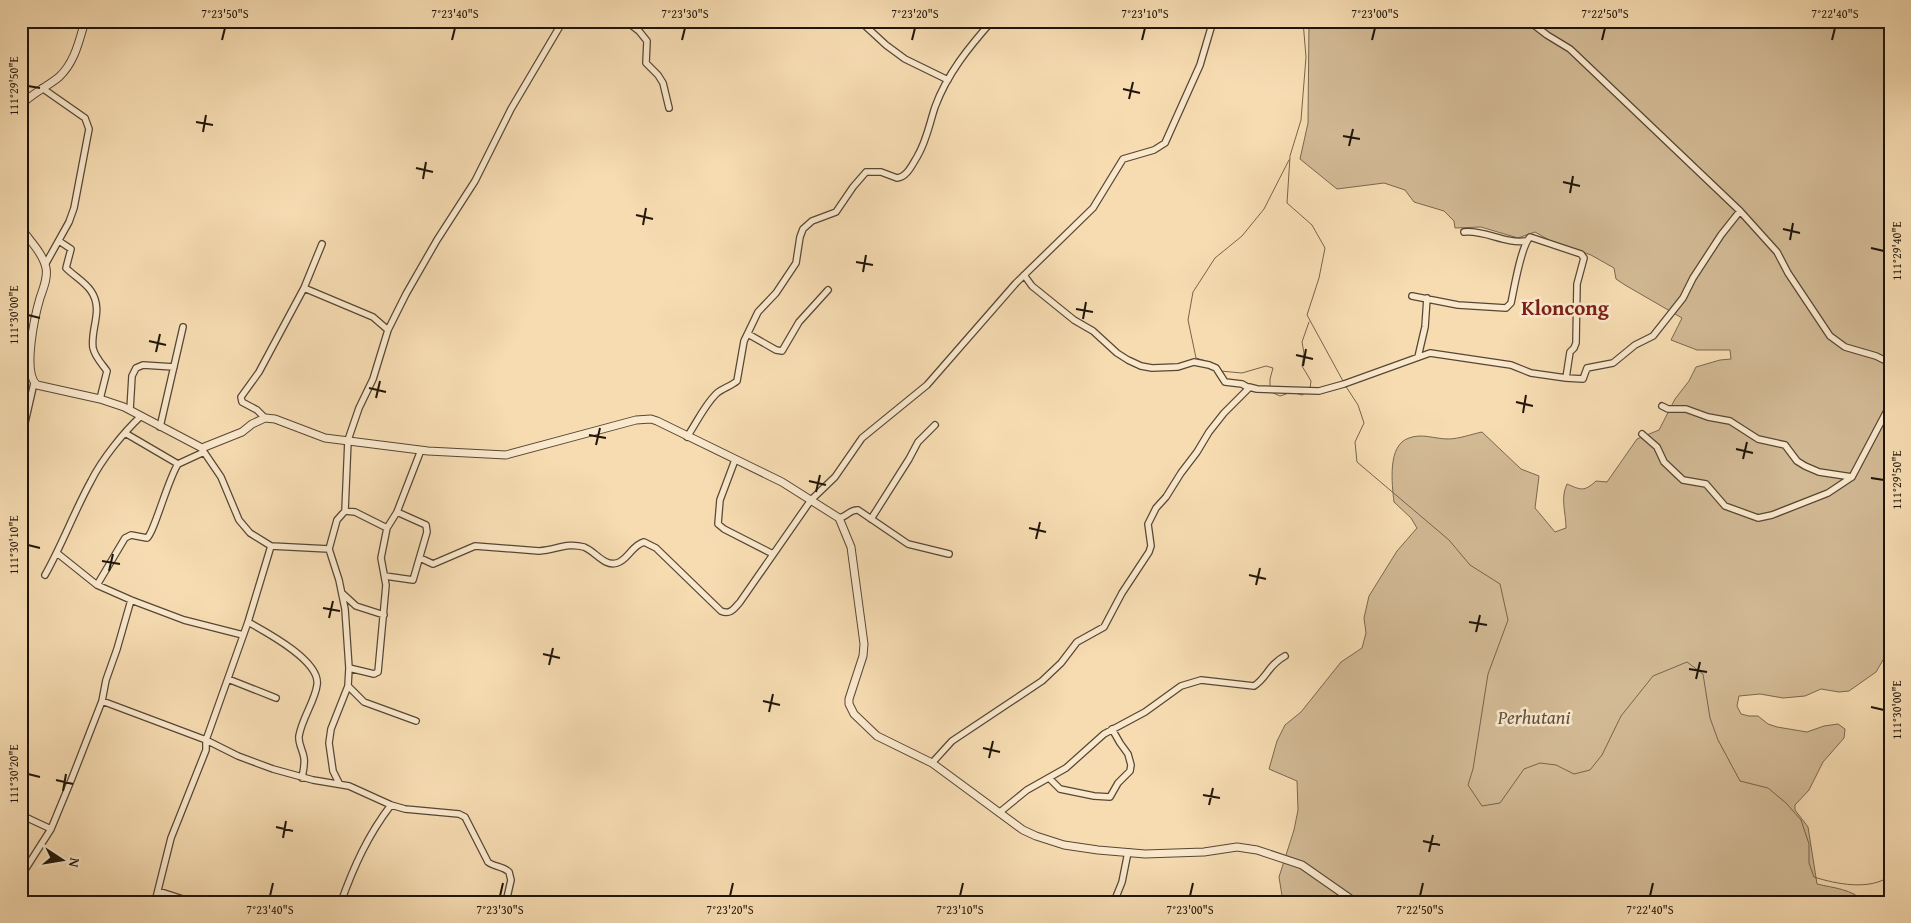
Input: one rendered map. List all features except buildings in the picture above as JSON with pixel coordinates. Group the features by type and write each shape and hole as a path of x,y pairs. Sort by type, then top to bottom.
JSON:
{"street":[{"path":"21,105 32,94 58,77 68,66 76,53 85,21"},
{"path":"345,511 348,440 358,408 373,378 388,330 436,240 475,181 511,109 563,21"},
{"path":"626,21 639,31 647,42 646,63 663,83 668,108"},
{"path":"860,21 886,45 905,59 948,80"},
{"path":"688,437 713,397 718,392 737,382 743,345 758,312 776,293 796,262 800,233 806,224 836,212 866,172 881,172 899,178 907,172 924,144 935,107 948,80 964,53 992,21"},
{"path":"420,558 433,564 475,546 539,551 570,544 589,549 604,561 616,564 623,560 636,545 644,542 656,548 720,611 729,613 736,608 811,500 835,477 865,434 928,385 1024,275 1093,208 1117,166 1124,159 1154,150 1165,143 1200,65 1214,21"},
{"path":"1529,21 1570,49 1740,211 1777,252 1792,279 1830,336 1845,346 1876,356 1890,363"},
{"path":"42,88 85,118 89,129 70,222 45,265"},
{"path":"1024,275 1032,286 1128,360 1141,366 1152,368 1178,367 1194,362 1209,365 1216,368 1226,382 1257,390 1319,391 1344,384 1425,354 1436,353 1511,365 1531,373 1583,379 1589,367 1613,364 1635,345 1652,336 1683,298 1691,281 1715,244 1740,211"},
{"path":"21,228 41,256 45,265 46,278 35,321 31,358 31,375 34,383 21,440"},
{"path":"1464,232 1479,232 1512,242 1526,241 1532,236 1542,242 1579,253 1584,258 1577,284 1576,343 1570,352 1566,378"},
{"path":"59,241 71,249 66,268 79,278 95,297 98,315 93,334 94,350 100,363 107,371 100,399"},
{"path":"1412,296 1458,305 1509,307 1526,241"},
{"path":"322,244 304,288 259,372 240,396 242,402 257,410 265,418 282,421 320,437 421,450 484,454 514,454 644,419 657,421 782,482 839,518 851,547 864,644 863,656 850,692 849,704 854,714 877,736 932,763 1024,830 1049,841 1083,848 1145,854 1204,852 1237,847 1257,850 1306,868 1355,902"},
{"path":"304,288 373,316 388,330"},
{"path":"748,334 776,350 782,351 799,322 828,290"},
{"path":"1418,357 1425,327 1427,298"},
{"path":"160,427 183,326"},
{"path":"130,410 132,376 136,368 143,366 174,367"},
{"path":"34,383 48,388 100,399 130,410 203,450 221,478 239,520 250,533 271,546 329,549"},
{"path":"932,763 952,740 1042,681 1061,663 1076,642 1104,627 1122,593 1150,552 1151,540 1148,524 1156,508 1166,497 1180,473 1197,452 1209,432 1224,413 1249,390 1249,387"},
{"path":"1642,434 1657,447 1664,462 1683,480 1706,484 1725,506 1757,518 1772,515 1831,491 1852,477 1890,405"},
{"path":"1662,406 1672,410 1686,409 1708,417 1730,421 1758,439 1785,445 1797,461 1805,466 1819,472 1852,477"},
{"path":"45,575 91,479 125,433 141,416"},
{"path":"97,585 125,538 131,535 147,538 151,535 166,490 178,464 265,418"},
{"path":"871,519 918,442 935,425"},
{"path":"125,433 178,464"},
{"path":"349,668 377,674 384,615 385,576 381,558 387,528 397,512 421,450"},
{"path":"735,460 720,500 718,524 724,529 773,554"},
{"path":"839,518 845,517 856,509 908,544 949,554"},
{"path":"338,783 333,771 329,743 330,729 348,686 349,668 345,609 329,549 337,520 345,511 355,512 387,528"},
{"path":"385,576 413,580 427,527 423,523 397,512"},
{"path":"155,902 171,838 206,750 206,740 248,622 271,546"},
{"path":"57,553 97,585 176,617 243,634"},
{"path":"342,593 356,606 384,615"},
{"path":"21,876 50,829 102,701 106,680 132,600"},
{"path":"248,622 290,649 310,667 317,678 317,687 305,714 299,737 299,744 304,758 302,778"},
{"path":"1000,812 1027,790 1066,768 1087,748 1112,729 1145,712 1187,683 1201,680 1254,686 1262,680 1272,664 1286,656"},
{"path":"228,679 276,698"},
{"path":"348,686 364,702 416,721"},
{"path":"102,701 206,740 254,763 302,778 338,783 357,788 391,805 459,814 465,817 488,862 509,872 511,880 506,902"},
{"path":"1049,778 1060,789 1110,798 1118,783 1130,771 1131,766 1128,754 1112,729"},
{"path":"341,902 363,847 376,824 391,805"},
{"path":"21,815 50,829"},
{"path":"1114,902 1122,882 1128,852"},
{"path":"158,891 192,902"}],"green space":[{"name":"Perhutani","path":"1309,21 1890,21 1890,656 1883,660 1876,672 1849,691 1839,692 1821,689 1805,696 1783,698 1760,694 1739,696 1737,706 1741,714 1758,716 1768,724 1777,727 1807,732 1824,726 1838,724 1845,729 1844,738 1823,762 1809,790 1795,805 1795,810 1808,827 1817,884 1849,892 1864,902 1283,902 1279,877 1294,830 1298,810 1297,781 1269,769 1277,741 1285,725 1301,712 1341,662 1362,648 1366,633 1364,618 1369,596 1397,551 1417,528 1411,518 1394,502 1392,466 1397,448 1402,442 1414,437 1424,436 1452,439 1482,432 1521,469 1539,476 1535,508 1555,532 1566,528 1564,495 1567,484 1582,489 1596,481 1607,482 1637,439 1659,430 1675,399 1689,381 1696,367 1731,359 1730,350 1697,350 1671,340 1682,318 1616,279 1614,268 1591,255 1549,240 1535,232 1518,238 1481,227 1455,228 1454,221 1444,211 1414,202 1405,190 1384,183 1337,189 1300,159 1308,123"}],"waterway":[{"path":"1290,156 1301,120 1306,57 1303,21"},
{"path":"1290,157 1287,203 1312,225 1325,248 1319,278 1307,315 1343,381"},
{"path":"1209,362 1196,358 1188,320 1193,292 1215,258 1242,236 1264,209 1289,160"},
{"path":"1309,322 1302,342 1304,353 1302,366 1311,381 1310,389"},
{"path":"1220,371 1242,373 1266,366 1273,368 1270,386"},
{"path":"1345,385 1358,405 1364,423 1355,442 1357,462 1449,540 1470,565 1500,584 1508,620 1488,674 1473,769 1468,785 1482,806 1500,803 1524,769 1540,763 1556,765 1574,774 1590,770 1602,755 1621,716 1653,676 1687,662 1703,674 1710,718 1718,740 1740,781 1768,788 1786,803 1801,820 1809,844 1809,863 1814,877 1842,884 1863,885 1882,881 1890,876"},
{"path":"1271,392 1280,396 1289,393"},
{"path":"1295,393 1302,395 1306,393"}],"district":[{"name":"Kloncong","path":"1565,307"}]}
